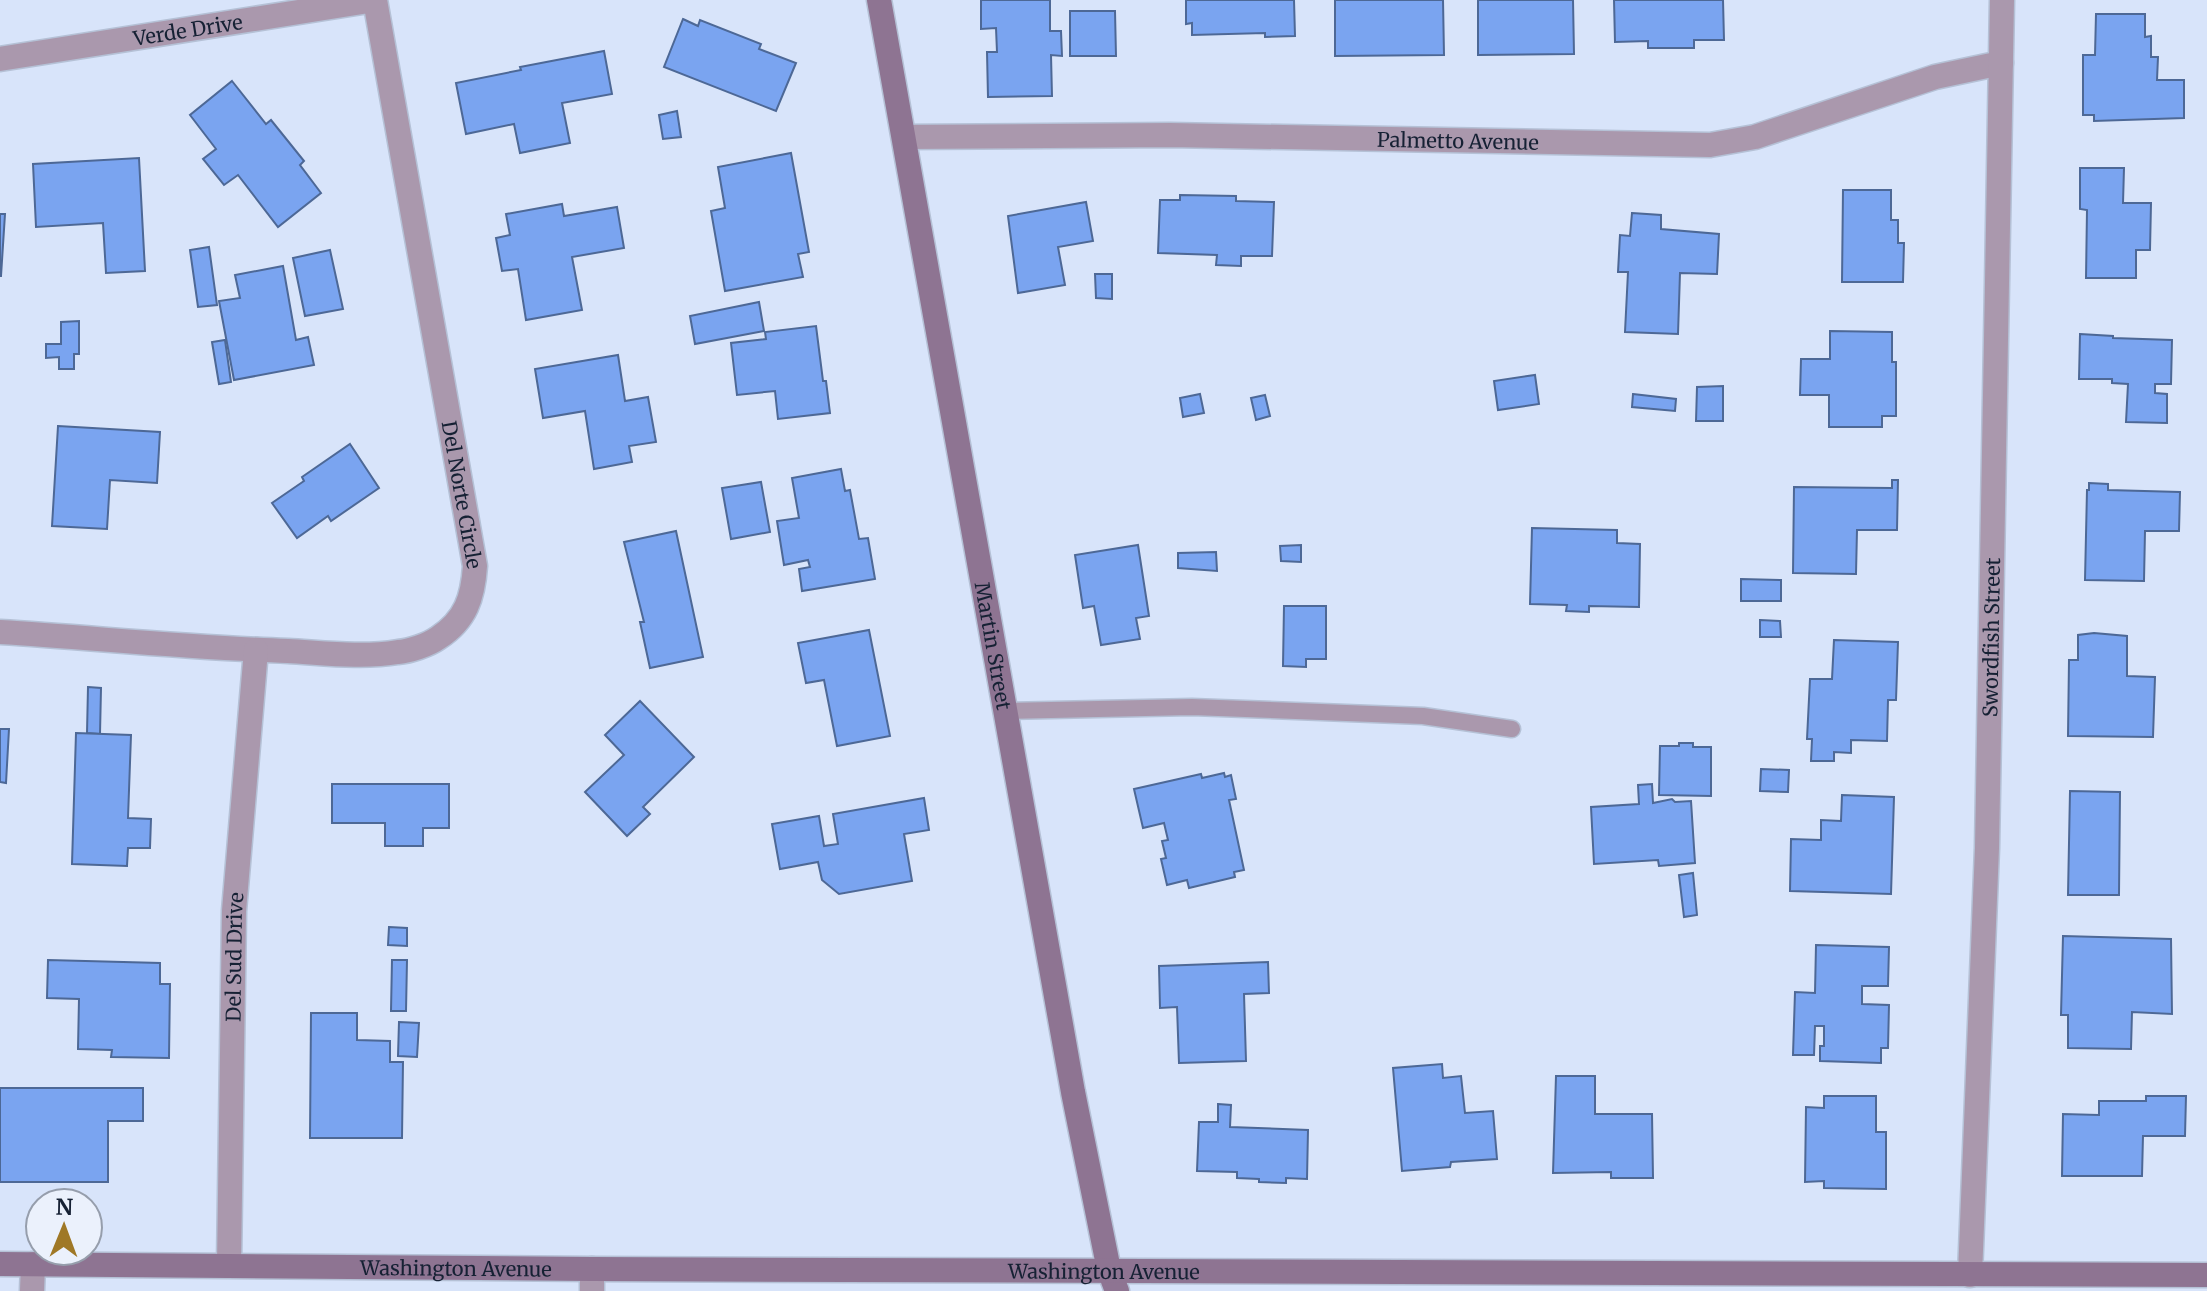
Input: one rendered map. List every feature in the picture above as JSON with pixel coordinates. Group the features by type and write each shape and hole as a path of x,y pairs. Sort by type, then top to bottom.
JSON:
{"street":[{"name":"Verde Drive","path":"0,59 375,0"},
{"name":"Del Norte Circle","path":"0,632 369,655 401,652 436,640 466,613 474,587 475,566 375,0"},
{"name":"Martin Street","path":"879,0 1073,1092 1113,1281"},
{"name":"Swordfish Street","path":"1970,1275 1987,848 2002,0"},
{"name":"Palmetto Avenue","path":"904,137 1170,135 1710,145 1755,137 1935,77 2001,63"},
{"name":"Del Sud Drive","path":"229,1265 234,911 256,650"},
{"name":"Washington Avenue","path":"0,1264 24,1264"},
{"name":"Washington Avenue","path":"104,1264 229,1265 592,1280 1760,1283 1970,1275 2207,1275"},
{"path":"32,1291 33,1267"}],"lane":[{"path":"1004,711 1192,707 1423,716 1512,729"}],"building":[{"path":"981,0 1050,0 1050,31 1061,31 1062,56 1051,55 1052,96 988,97 987,52 997,52 996,28 981,29"},
{"path":"1186,0 1294,0 1295,36 1265,37 1265,33 1192,35 1192,23 1186,24"},
{"path":"1335,0 1443,0 1444,55 1335,56"},
{"path":"1478,0 1573,0 1574,54 1478,55"},
{"path":"1614,0 1723,0 1724,40 1694,40 1694,48 1648,48 1648,41 1615,42"},
{"path":"1070,11 1115,11 1116,56 1070,56"},
{"path":"2096,14 2145,14 2145,37 2151,36 2151,57 2158,57 2157,80 2184,80 2184,118 2094,121 2094,115 2083,115 2083,55 2095,55"},
{"path":"683,19 698,26 700,20 761,44 759,49 796,63 776,111 664,67"},
{"path":"604,51 612,94 562,103 570,143 520,153 514,124 466,134 456,83"},
{"path":"232,81 266,124 271,120 304,161 300,165 321,193 278,227 238,175 224,185 203,159 216,149 190,115"},
{"path":"677,111 681,137 663,139 659,115"},
{"path":"791,153 809,252 798,254 803,277 725,291 711,211 725,208 718,167"},
{"path":"139,158 145,271 106,273 103,223 36,227 33,164"},
{"path":"2080,168 2124,168 2123,203 2151,203 2150,250 2136,250 2136,278 2086,278 2087,210 2080,209"},
{"path":"1843,190 1891,190 1891,220 1898,220 1898,243 1904,243 1903,282 1842,282"},
{"path":"1180,195 1236,196 1236,201 1274,202 1272,256 1241,256 1241,266 1216,265 1217,255 1158,253 1160,200 1180,200"},
{"path":"1086,202 1093,241 1058,247 1065,285 1018,293 1008,216"},
{"path":"562,204 564,216 617,207 624,248 572,257 582,310 526,320 518,269 502,271 496,238 510,235 506,214"},
{"path":"1632,213 1661,215 1661,229 1719,234 1717,274 1680,273 1678,334 1625,332 1628,272 1618,272 1620,235 1630,236"},
{"path":"0,214 5,214 1,276 0,276"},
{"path":"209,247 217,305 198,307 190,250"},
{"path":"330,250 343,309 305,316 293,258"},
{"path":"283,266 296,340 308,337 314,365 234,380 219,301 240,298 235,275"},
{"path":"1095,274 1112,274 1112,299 1096,298"},
{"path":"759,302 764,331 695,344 690,316"},
{"path":"79,321 79,354 74,354 74,369 59,369 59,357 46,358 46,344 61,344 61,322"},
{"path":"816,326 830,413 778,419 775,391 737,395 731,343 766,339 765,332"},
{"path":"1830,331 1892,332 1892,362 1896,362 1896,416 1882,416 1882,427 1829,427 1829,395 1800,395 1801,359 1830,359"},
{"path":"2080,334 2172,340 2171,384 2155,384 2155,393 2167,394 2167,423 2126,422 2128,384 2112,383 2112,379 2079,379"},
{"path":"225,340 231,382 219,384 212,342"},
{"path":"618,355 625,401 648,397 656,442 629,446 632,462 594,469 585,411 543,418 535,369"},
{"path":"1535,375 1539,404 1498,410 1494,381"},
{"path":"1723,386 1723,421 1696,421 1697,387"},
{"path":"1200,394 1204,413 1183,417 1180,398"},
{"path":"1633,394 1676,399 1675,411 1632,407"},
{"path":"1265,395 1270,416 1256,420 1251,398"},
{"path":"58,426 160,432 157,483 110,480 107,529 52,526"},
{"path":"350,444 379,488 331,521 328,516 297,538 272,503 304,481 302,477"},
{"path":"841,469 845,491 850,490 859,539 868,538 875,579 802,591 799,569 810,567 808,560 784,565 777,521 799,518 792,478"},
{"path":"1892,480 1898,480 1897,530 1857,530 1856,574 1793,573 1794,487 1892,488"},
{"path":"761,482 770,532 731,539 722,488"},
{"path":"2089,483 2108,484 2108,490 2180,492 2179,531 2145,531 2144,581 2085,580"},
{"path":"1532,528 1617,530 1617,543 1640,544 1639,607 1589,606 1589,612 1566,611 1567,605 1530,604"},
{"path":"676,531 703,657 650,668 640,622 644,622 624,542"},
{"path":"1138,545 1149,616 1136,618 1140,639 1101,645 1094,606 1083,608 1075,555"},
{"path":"1301,545 1301,562 1281,561 1280,546"},
{"path":"1216,552 1217,571 1178,568 1178,553"},
{"path":"1741,579 1781,580 1781,601 1741,601"},
{"path":"1284,606 1326,606 1326,659 1306,659 1306,667 1283,666"},
{"path":"1760,620 1780,621 1781,637 1760,637"},
{"path":"869,630 890,736 837,746 824,680 806,683 798,643"},
{"path":"2078,635 2127,636 2127,676 2155,677 2153,737 2068,736 2069,660 2078,660"},
{"path":"1834,640 1898,642 1896,700 1888,700 1887,741 1851,740 1851,753 1834,752 1834,761 1811,761 1812,739 1807,739 1810,679 1832,679"},
{"path":"88,687 101,688 100,734 87,733"},
{"path":"640,701 694,757 643,807 650,814 627,836 585,792 624,755 605,735"},
{"path":"0,729 9,729 6,783 0,782"},
{"path":"76,733 131,735 128,818 151,819 150,848 128,848 127,866 72,864"},
{"path":"1679,743 1711,747 1711,796 1659,795 1660,746 1679,746"},
{"path":"1761,769 1789,770 1788,792 1760,791"},
{"path":"1224,773 1225,777 1231,775 1236,799 1229,800 1244,870 1234,872 1235,877 1189,888 1187,880 1167,885 1161,859 1166,858 1162,841 1168,840 1164,823 1143,828 1134,789 1201,774 1202,778"},
{"path":"332,784 449,784 449,828 423,828 423,846 385,846 385,823 332,823"},
{"path":"1652,784 1653,803 1672,799 1675,802 1691,801 1695,863 1659,866 1658,860 1594,864 1591,807 1639,804 1638,785"},
{"path":"2070,791 2120,792 2119,895 2068,895"},
{"path":"1842,795 1894,797 1891,894 1790,891 1791,839 1821,840 1821,820 1841,821"},
{"path":"924,798 929,830 904,834 912,881 839,894 822,880 818,862 780,869 772,824 819,816 824,846 838,844 833,814"},
{"path":"1693,873 1697,915 1684,917 1679,875"},
{"path":"389,927 407,928 407,946 388,945"},
{"path":"2063,936 2171,939 2172,1014 2132,1012 2131,1049 2068,1048 2068,1015 2061,1015"},
{"path":"1816,945 1889,947 1888,986 1862,986 1862,1004 1889,1005 1888,1048 1881,1048 1881,1063 1820,1061 1824,1026 1815,1026 1814,1055 1793,1055 1795,992 1815,993"},
{"path":"48,960 160,963 160,984 170,984 169,1058 111,1057 112,1050 78,1049 79,999 47,998"},
{"path":"392,960 407,960 406,1011 391,1011"},
{"path":"1268,962 1269,993 1244,994 1246,1061 1179,1063 1177,1007 1160,1008 1159,966"},
{"path":"311,1013 357,1013 357,1040 390,1041 390,1062 403,1062 402,1138 310,1138"},
{"path":"399,1022 419,1023 417,1057 398,1056"},
{"path":"1442,1064 1443,1078 1461,1076 1465,1113 1493,1111 1497,1159 1451,1162 1450,1167 1402,1171 1393,1068"},
{"path":"1556,1076 1595,1076 1595,1114 1652,1114 1653,1178 1611,1178 1611,1172 1553,1173"},
{"path":"0,1088 143,1088 143,1121 108,1121 108,1182 0,1182"},
{"path":"1824,1096 1876,1096 1876,1132 1886,1132 1886,1189 1824,1188 1824,1181 1805,1182 1806,1107 1824,1108"},
{"path":"2146,1096 2186,1096 2185,1136 2143,1136 2142,1176 2062,1176 2063,1114 2099,1115 2099,1101 2146,1101"},
{"path":"1218,1104 1231,1105 1230,1127 1308,1130 1307,1179 1286,1178 1286,1183 1259,1182 1259,1179 1237,1178 1237,1172 1197,1171 1199,1122 1218,1122"}]}
